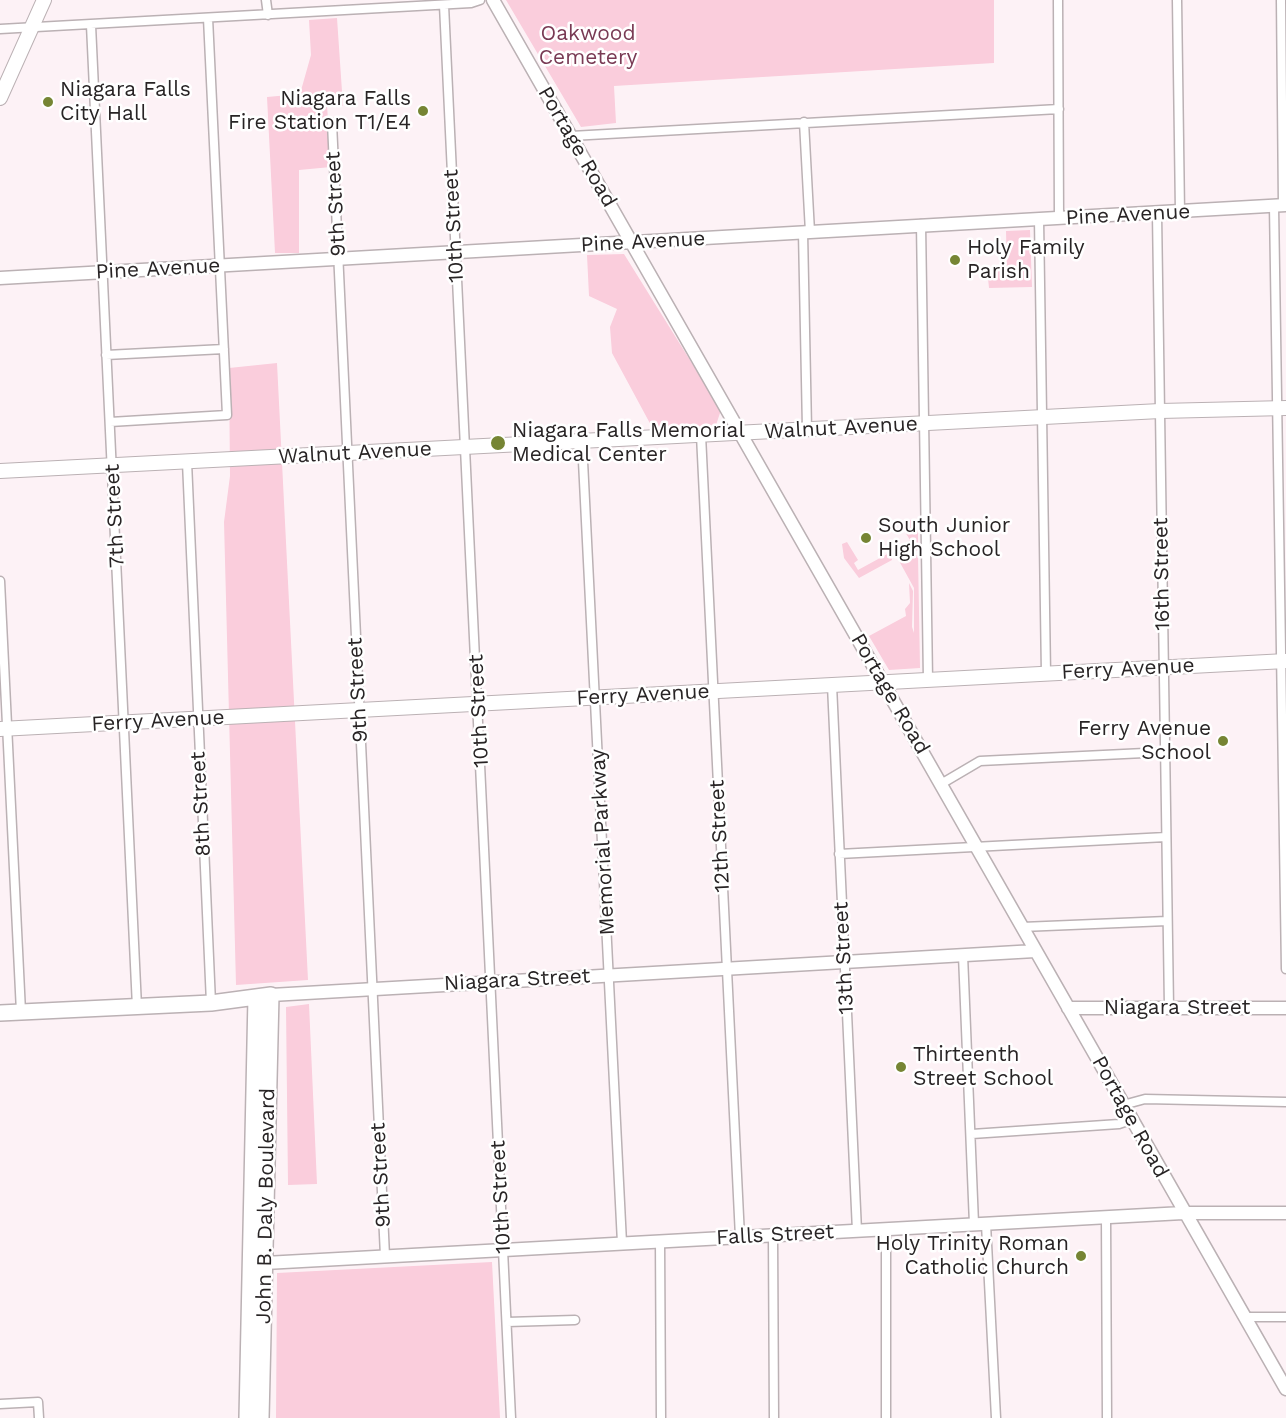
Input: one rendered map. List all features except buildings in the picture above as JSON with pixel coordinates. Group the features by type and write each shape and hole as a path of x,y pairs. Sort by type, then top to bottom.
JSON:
{"highway":[{"name":"Niagara Street","path":"0,1013 211,1003 264,996"},
{"name":"John B. Daly Boulevard","path":"261,1418 265,1263 264,996"},
{"name":"John B. Daly Boulevard","path":"247,1418 264,996"}],"main road":[{"path":"0,98 44,0"},
{"name":"Walnut Avenue","path":"0,471 1160,411 1281,408"},
{"name":"Ferry Avenue","path":"3,729 1283,661"}],"street":[{"path":"266,0 268,15"},
{"path":"0,29 444,5 480,0"},
{"name":"Portage Road","path":"493,0 1286,1389"},
{"path":"1058,0 1059,218"},
{"path":"1176,0 1180,212"},
{"path":"1281,0 1281,408 1286,969"},
{"name":"10th Street","path":"444,5 511,1418"},
{"path":"110,422 227,415 208,18"},
{"name":"7th Street","path":"91,24 137,1007"},
{"path":"571,136 1059,109"},
{"path":"804,122 807,429"},
{"name":"9th Street","path":"332,123 385,1256"},
{"name":"Pine Avenue","path":"0,278 631,243 921,224 1157,214 1281,205"},
{"name":"16th Street","path":"1157,214 1162,668 1169,1007"},
{"path":"1039,219 1046,674"},
{"path":"921,224 928,680"},
{"path":"106,355 224,349"},
{"name":"12th Street","path":"701,435 740,1237"},
{"name":"Memorial Parkway","path":"582,441 622,1243"},
{"name":"8th Street","path":"188,462 196,718 211,1003"},
{"path":"0,581 3,729 21,1012"},
{"name":"13th Street","path":"832,685 857,1231"},
{"path":"941,784 981,761 1165,752"},
{"path":"839,854 975,845 1166,837"},
{"path":"1022,927 1167,921"},
{"name":"Niagara Street","path":"264,996 372,987 1035,951"},
{"path":"963,955 972,1134 996,1418"},
{"name":"Niagara Street","path":"1068,1008 1286,1008"},
{"path":"1123,1105 1145,1100 1286,1102"},
{"path":"972,1134 1119,1124 1131,1120"},
{"name":"Falls Street","path":"265,1263 1184,1213 1286,1213"},
{"path":"1106,1217 1107,1418"},
{"path":"886,1229 886,1418"},
{"path":"773,1235 774,1418"},
{"path":"660,1241 661,1418"},
{"path":"1245,1317 1286,1317"},
{"path":"507,1322 575,1320"},
{"path":"0,1404 39,1402 39,1418"}],"green space":[{"name":"Oakwood Cemetery","path":"506,0 994,0 994,63 614,86 616,123 581,127"},
{"path":"337,18 343,106 327,105 331,167 299,170 299,253 275,253 267,97 300,94 311,55 309,20"},
{"path":"1030,230 1032,287 989,288 988,278 996,277 996,272 1007,270 1006,231"},
{"path":"624,254 721,410 716,425 653,429 612,353 610,327 617,309 589,296 587,255"},
{"path":"277,363 308,980 236,985 224,522 230,476 229,368"},
{"path":"912,520 912,526 918,526 918,551 910,551 906,543 910,540 902,527 906,521"},
{"path":"847,542 858,560 854,563 858,570 891,552 892,560 859,578 844,558 842,544"},
{"path":"918,555 920,668 889,670 869,636 906,616 905,609 910,603 909,583 913,591 912,627 914,633 914,588 898,559"},
{"path":"309,1004 317,1184 288,1185 286,1007"},
{"path":"492,1262 500,1418 276,1418 277,1273"}],"place":[{"name":"Niagara Falls City Hall","path":"48,102"},
{"name":"Niagara Falls Fire Station T1/E4","path":"423,111"},
{"name":"Holy Family Parish","path":"955,260"},
{"name":"Niagara Falls Memorial Medical Center","path":"498,443"},
{"name":"South Junior High School","path":"866,538"},
{"name":"Ferry Avenue School","path":"1223,741"},
{"name":"Thirteenth Street School","path":"901,1067"},
{"name":"Holy Trinity Roman Catholic Church","path":"1081,1256"}]}
